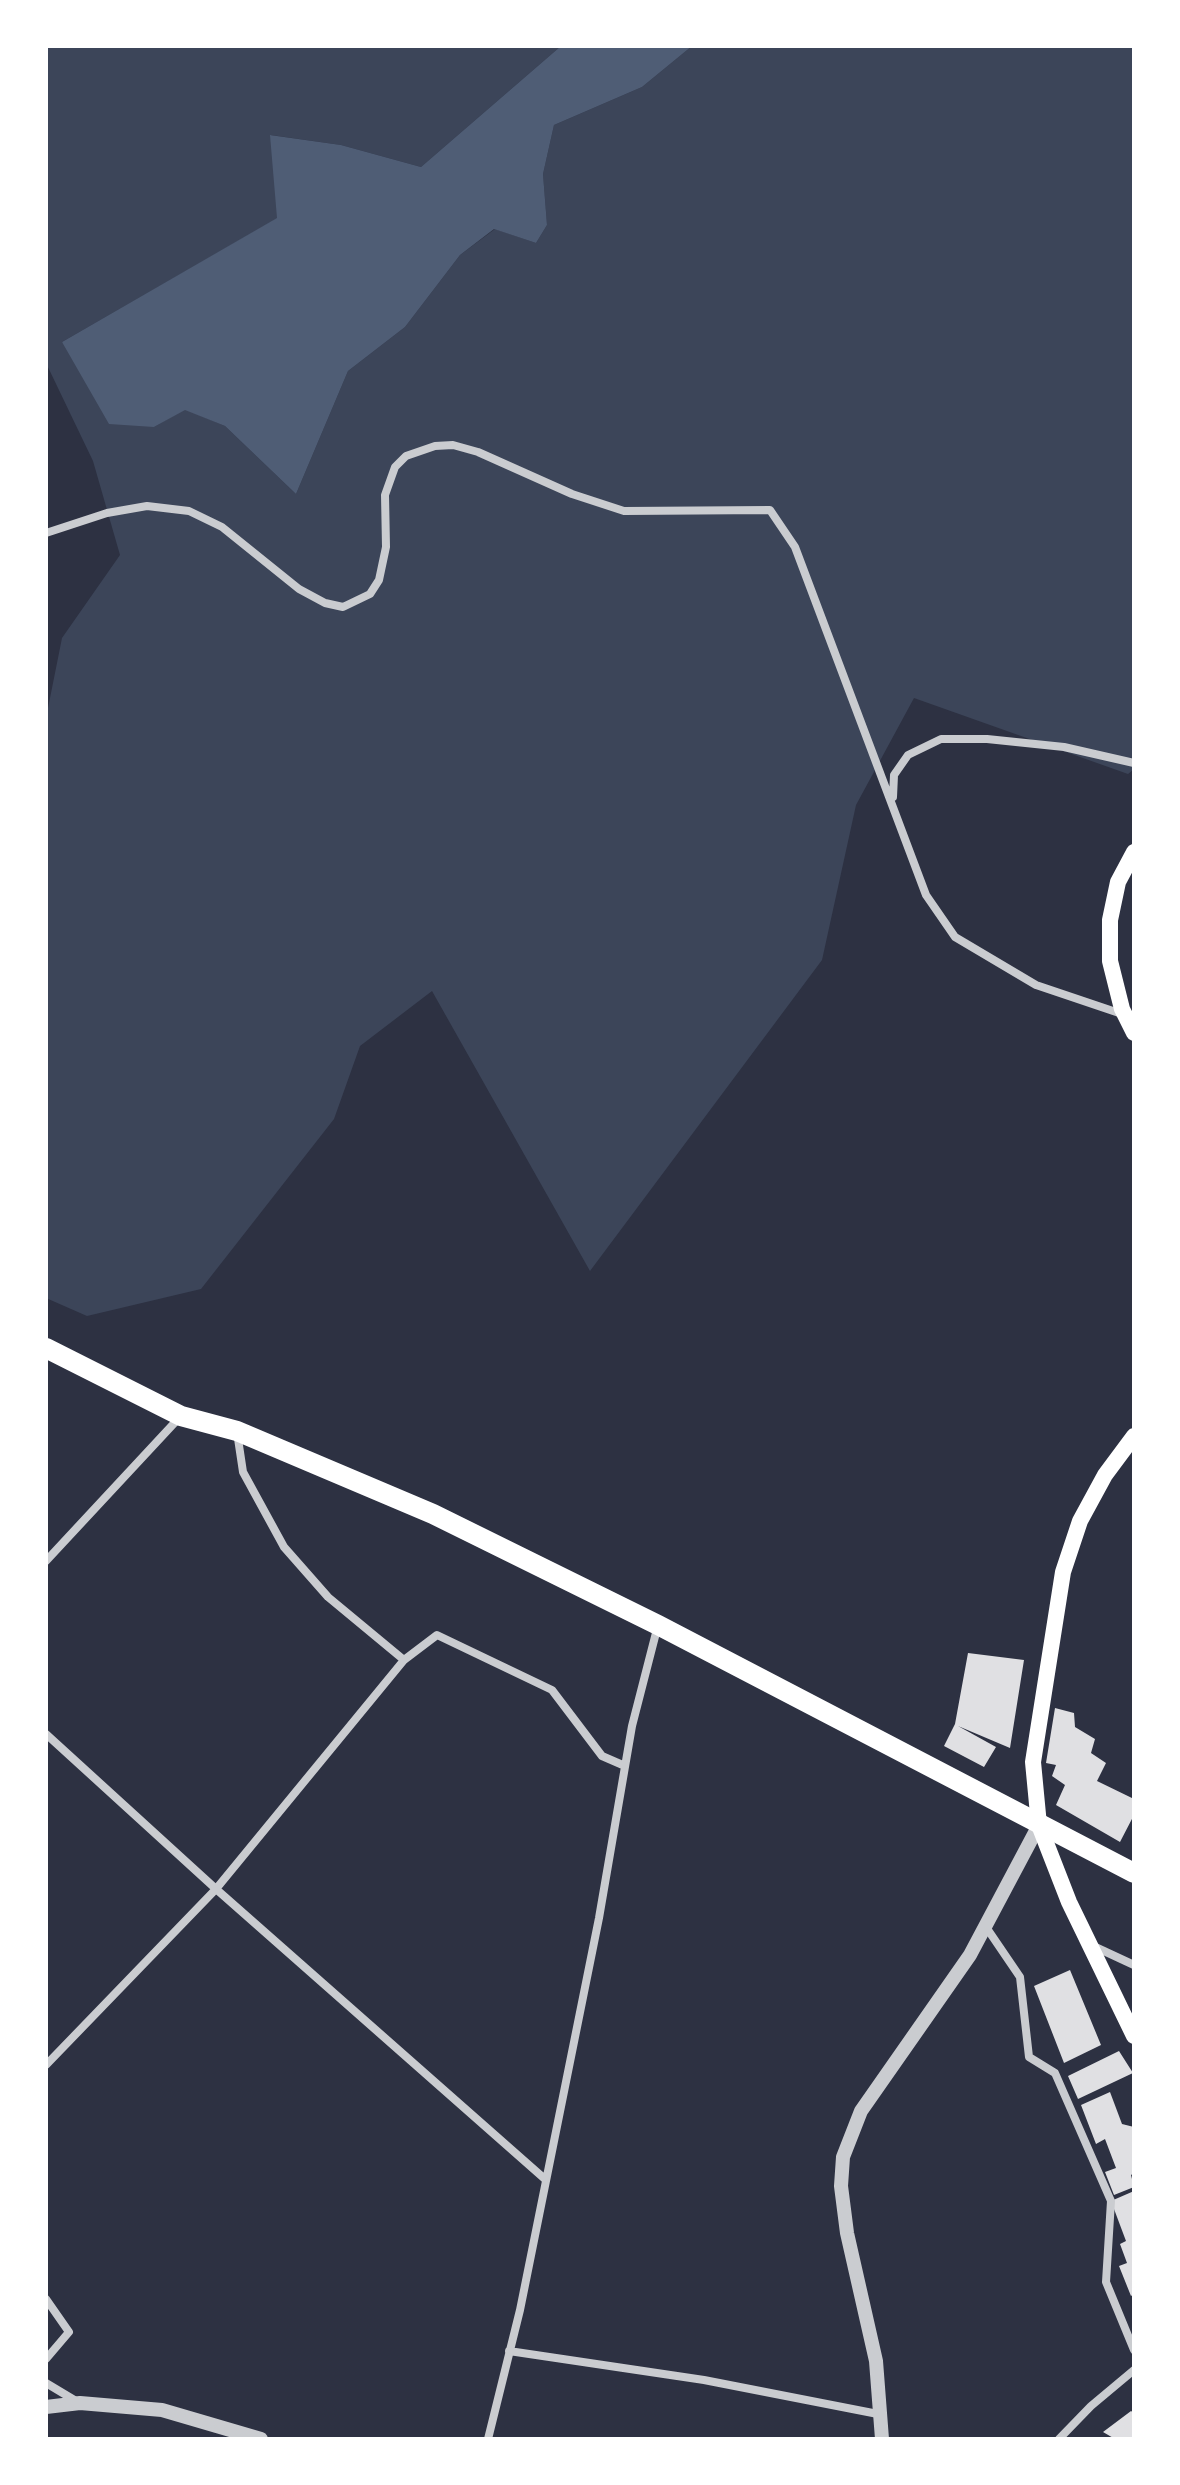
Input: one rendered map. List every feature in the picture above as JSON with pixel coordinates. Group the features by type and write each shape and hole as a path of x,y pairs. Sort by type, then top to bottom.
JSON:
{"main road":[{"path":"1134,852 1118,882 1110,920 1110,961 1125,1015 1134,1033"},
{"path":"46,1348 181,1416 237,1431 433,1514 658,1625 1134,1873"},
{"path":"1134,1436 1105,1475 1080,1521 1063,1572 1033,1762 1039,1825 1089,1944 1134,2036"}],"street":[{"path":"46,533 107,513 147,506 189,511 222,527 299,589 325,603 343,607 370,594 379,580 386,547 385,495 395,467 406,456 435,446 453,445 478,452 572,494 624,511 770,510 795,547 926,895 955,937 1036,985 1125,1015"},
{"path":"893,802 894,775 908,755 941,739 987,739 1064,747 1134,763"},
{"path":"46,1561 181,1416"},
{"path":"237,1431 243,1472 284,1547 328,1597 404,1660"},
{"path":"488,2439 546,2180 625,1766 658,1625"},
{"path":"46,2065 216,1889 404,1660 437,1635 552,1690 602,1756 625,1766"},
{"path":"46,1734 216,1889 546,2180"},
{"path":"882,2439 883,2415 876,2361 847,2233 841,2186 843,2157 861,2111 970,1955 1039,1825"},
{"path":"986,1927 1020,1977 1029,2057 1055,2073 1111,2201 1106,2282 1134,2350"},
{"path":"1089,1944 1134,1965"},
{"path":"46,2299 69,2332 46,2359"},
{"path":"509,2351 704,2380 883,2415"},
{"path":"1059,2439 1091,2406 1134,2370"},
{"path":"46,2383 80,2403"},
{"path":"46,2407 80,2403 162,2410 261,2439"}],"shaded area":[{"path":"46,46 561,46 421,167 341,145 271,135 278,218 62,342 154,427 185,409 225,426 296,494 348,371 405,327 460,255 495,229 536,243 547,225 543,174 554,125 642,87 692,46 1134,46 1134,769 1128,774 914,698 856,805 822,960 590,1271 432,991 360,1046 334,1119 201,1289 87,1316 46,1298 46,718 62,638 120,555 93,461 46,363"},
{"path":"561,46 692,46 642,87 554,125 543,174 547,225 536,243 494,229 460,255 405,327 348,371 296,494 225,426 185,410 154,427 109,424 62,342 277,218 270,135 341,145 421,167"}],"building":[{"path":"968,1653 1024,1660 1010,1748 958,1726 996,1747 984,1767 944,1746 955,1724"},
{"path":"1055,1708 1074,1713 1075,1727 1095,1739 1091,1753 1106,1763 1097,1781 1134,1799 1134,1815 1120,1842 1056,1805 1065,1785 1052,1776 1056,1765 1046,1763"},
{"path":"1070,1970 1101,2045 1064,2063 1034,1986"},
{"path":"1119,2051 1133,2073 1078,2099 1068,2076"},
{"path":"1110,2092 1122,2124 1134,2127 1134,2173 1131,2175 1134,2187 1114,2195 1105,2172 1116,2168 1105,2139 1096,2144 1081,2105"},
{"path":"1134,2191 1134,2294 1131,2296 1119,2266 1127,2263 1120,2244 1126,2241 1111,2201"},
{"path":"1131,2411 1134,2413 1134,2439 1115,2439 1103,2432"}]}
